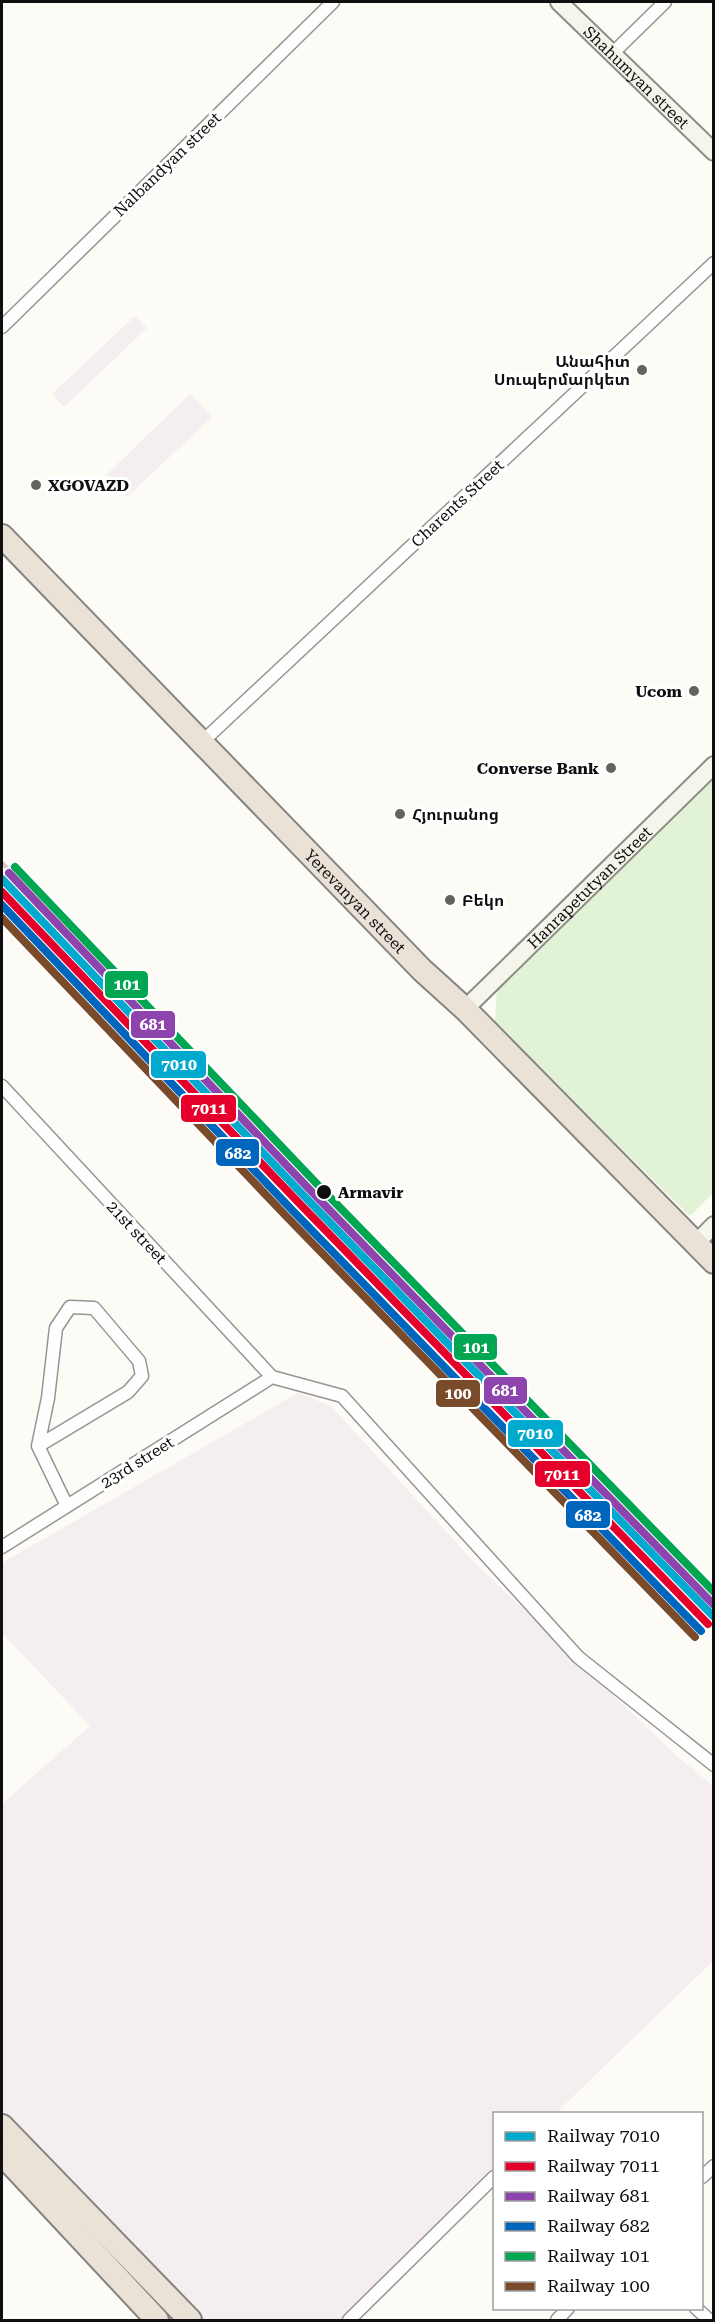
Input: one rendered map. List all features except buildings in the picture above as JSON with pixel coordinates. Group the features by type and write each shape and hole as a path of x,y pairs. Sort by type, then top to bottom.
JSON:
{"highway":[{"name":"Yerevanyan street","path":"2,536 422,970 465,1009 714,1262"},
{"path":"2,2126 39,2179 157,2320"},
{"path":"2,2154 39,2179 190,2320"}],"main road":[{"name":"Shahumyan street","path":"559,2 714,152"},
{"name":"Hanrapetutyan Street","path":"465,1009 714,765"},
{"path":"695,1244 714,1225"}],"street":[{"name":"Nalbandyan street","path":"2,327 333,2"},
{"path":"612,54 665,2"},
{"name":"Charents Street","path":"201,743 714,263"},
{"name":"21st street","path":"2,1086 272,1377"},
{"path":"38,1446 128,1392 142,1376 139,1361 94,1308 70,1307 56,1328 48,1398 38,1446 67,1506"},
{"path":"272,1377 342,1396 578,1657 714,1766"},
{"name":"23rd street","path":"2,1547 272,1377"},
{"path":"349,2320 493,2179"}],"shaded area":[{"path":"135,316 147,328 64,407 52,394"},
{"path":"190,394 212,417 127,497 106,475"},
{"path":"298,1393 331,1406 474,1562 677,1756 713,1786 713,1961 557,2112 493,2112 493,2174 342,2320 199,2320 2,2111 2,1804 90,1726 2,1633 2,1563"}],"green space":[{"path":"713,774 713,1193 690,1216 495,1024 497,986"}],"railway":[{"path":"2,863 714,1599"}],"rail line":[{"name":"101","path":"15,867 318,1185 714,1592"},
{"name":"681","path":"9,873 311,1191 714,1605"},
{"name":"7010","path":"2,879 305,1197 714,1617"},
{"name":"7011","path":"2,892 299,1203 708,1624"},
{"name":"682","path":"2,905 292,1210 701,1631"},
{"name":"100","path":"2,918 286,1216 695,1637"}],"place":[{"name":"Անահիտ Սուպերմարկետ","path":"642,370"},
{"name":"XGOVAZD","path":"36,485"},
{"name":"Ucom","path":"694,691"},
{"name":"Converse Bank","path":"611,768"},
{"name":"Հյուրանոց","path":"400,814"},
{"name":"Բեկո","path":"450,900"},
{"name":"Armavir","path":"324,1192"}]}
